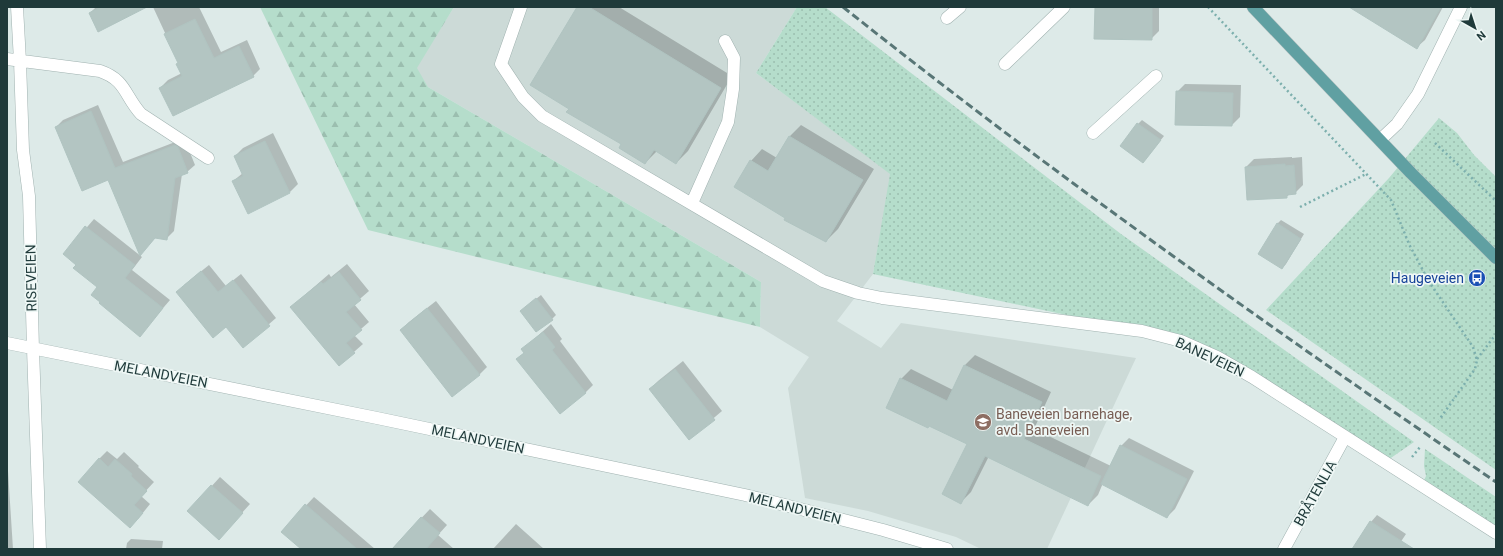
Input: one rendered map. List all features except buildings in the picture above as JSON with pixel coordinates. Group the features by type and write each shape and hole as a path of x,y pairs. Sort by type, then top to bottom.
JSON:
{"main road":[{"path":"1253,7 1380,140 1496,258"}],"street":[{"name":"RISEVEIEN","path":"16,7 20,61 23,150 29,196 32,348 40,549"},
{"name":"BANEVEIEN","path":"521,7 501,64 523,98 542,116 822,281 858,293 882,298 1142,332 1181,341 1217,357 1246,374 1496,533"},
{"path":"947,18 960,7"},
{"path":"1005,64 1064,7"},
{"path":"1380,140 1397,124 1418,94 1461,7"},
{"path":"692,204 728,122 733,89 734,58 725,41"},
{"path":"7,59 100,71 111,75 120,82 132,104 141,114 208,158"},
{"path":"1093,133 1156,76"},
{"name":"MELANDVEIEN","path":"7,343 745,495 883,530 947,549"},
{"name":"BRÅTENLIA","path":"1284,549 1346,437"}],"path":[{"path":"1208,7 1391,200 1409,244 1428,280 1472,347 1477,360"},
{"path":"1435,143 1496,201"},
{"path":"1300,207 1366,174"},
{"path":"1439,420 1475,369 1477,360 1496,334"}],"shaded area":[{"path":"454,7 797,7 756,73 891,174 873,274 837,321 881,348 901,323 1136,358 1047,549 981,549 956,537 868,511 805,498 788,388 809,357 760,327 761,282 428,87 416,68"}],"green space":[{"path":"260,7 454,7 417,68 428,87 761,282 760,327 368,230"},
{"path":"797,7 825,7 1121,234 1414,442 1385,462 1217,357 1142,331 873,274 890,174 756,73"},
{"path":"1439,118 1457,133 1474,155 1496,177 1496,470 1266,310 1389,178"},
{"path":"1425,449 1496,497 1496,533 1422,485 1426,476 1424,466"}],"railway":[{"path":"843,7 1003,131 1165,250 1247,309 1496,482"}],"place":[{"name":"Haugeveien","path":"1477,278"},
{"name":"Baneveien barnehage, avd. Baneveien","path":"983,422"}]}
